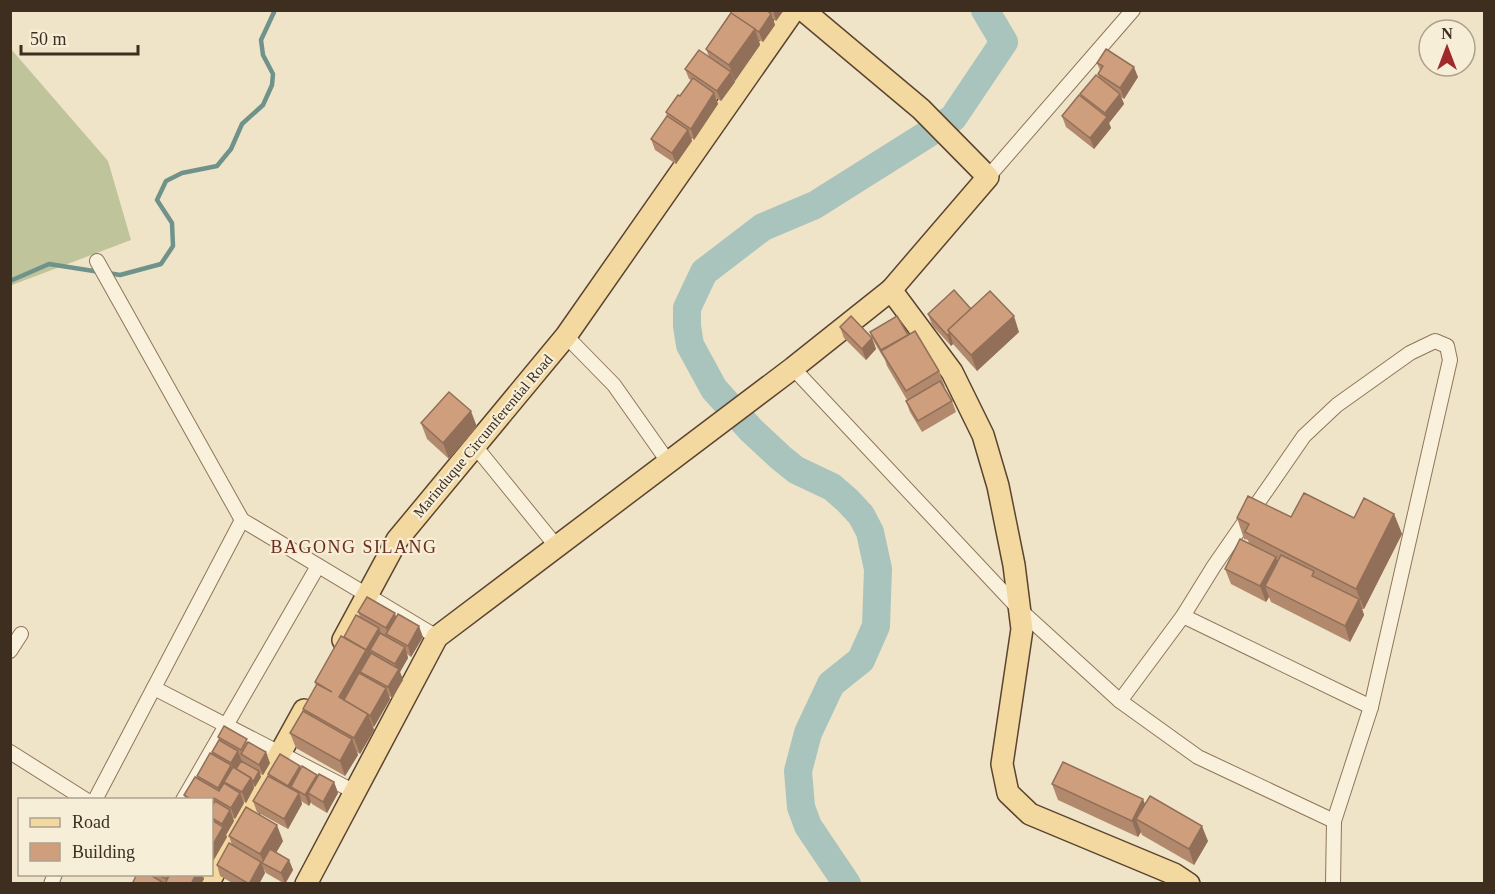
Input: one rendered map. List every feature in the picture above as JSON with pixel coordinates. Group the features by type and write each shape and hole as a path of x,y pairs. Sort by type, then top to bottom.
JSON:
{"main road":[{"name":"Marinduque Circumferential Road","path":"333,659 397,540 566,336 794,10"},
{"path":"306,884 437,637 711,431 891,290 988,177 921,109 803,10"},
{"path":"891,290 952,372 983,435 998,486 1014,565 1022,629 1002,764 1008,793 1030,814 1174,874 1189,884"},
{"path":"211,880 315,690"}],"street":[{"path":"988,177 1133,10"},
{"path":"97,261 242,519 437,637"},
{"path":"566,336 614,385 669,463"},
{"path":"1120,702 1183,616 1304,436 1337,405 1410,353 1435,341 1447,346 1450,360 1371,707 1334,821 1333,884"},
{"path":"793,368 1020,610 1120,702 1198,757 1334,821"},
{"path":"476,446 557,547"},
{"path":"96,798 242,519"},
{"path":"184,798 318,566"},
{"path":"1183,616 1371,707"},
{"path":"10,651 21,634"},
{"path":"154,688 355,792"},
{"path":"10,752 83,798"}],"green space":[{"path":"11,49 108,161 131,240 12,285 10,284"}],"building":[{"path":"732,10 766,10 771,14 759,32 731,13"},
{"path":"731,13 755,29 729,65 706,49"},
{"path":"1106,49 1134,67 1120,88 1098,74 1103,66 1097,63"},
{"path":"699,50 731,72 717,91 685,69"},
{"path":"1096,75 1120,94 1105,113 1080,94"},
{"path":"693,78 714,93 691,129 666,112"},
{"path":"1079,95 1107,117 1090,138 1062,116"},
{"path":"667,116 688,130 672,153 651,139"},
{"path":"954,290 971,309 948,330 950,333 947,335 928,314"},
{"path":"990,291 1014,316 971,355 948,330"},
{"path":"851,316 872,338 862,349 840,327"},
{"path":"897,316 908,335 881,350 870,332"},
{"path":"915,331 939,371 906,391 881,351"},
{"path":"940,381 952,401 918,421 906,401"},
{"path":"449,392 471,411 443,443 421,423"},
{"path":"1304,493 1354,518 1364,498 1394,514 1356,589 1245,532 1249,524 1237,518 1248,496 1291,517"},
{"path":"1240,539 1276,557 1260,586 1225,569"},
{"path":"1281,555 1314,571 1312,576 1359,599 1345,626 1265,586"},
{"path":"367,597 395,613 386,628 358,612"},
{"path":"398,614 419,626 408,646 386,634"},
{"path":"356,615 379,628 366,650 344,637"},
{"path":"380,633 405,647 395,664 370,650"},
{"path":"341,636 366,650 339,697 368,714 354,738 303,709 317,684 332,692 315,682"},
{"path":"371,653 399,669 388,687 360,672"},
{"path":"359,673 386,688 370,716 344,700"},
{"path":"303,711 352,739 340,761 290,733"},
{"path":"224,726 247,739 241,750 218,737"},
{"path":"219,740 238,751 231,763 212,752"},
{"path":"248,742 266,752 259,765 241,754"},
{"path":"210,753 231,765 218,788 197,776"},
{"path":"280,754 300,766 288,786 268,774"},
{"path":"241,761 259,771 253,782 251,778 236,769"},
{"path":"1063,762 1143,799 1132,821 1052,784"},
{"path":"302,766 317,775 305,795 291,787"},
{"path":"233,767 251,778 242,792 224,782"},
{"path":"319,774 334,782 323,802 308,793"},
{"path":"268,776 299,793 284,819 253,801"},
{"path":"195,777 219,791 224,783 240,793 231,808 214,798 213,801 213,798 189,798 184,795"},
{"path":"1150,796 1202,826 1189,849 1136,819"},
{"path":"215,801 230,810 222,824 213,819"},
{"path":"246,807 277,825 260,854 229,836"},
{"path":"213,821 223,827 213,844"},
{"path":"229,843 261,862 249,884 217,865"},
{"path":"270,849 289,860 281,873 262,863"},
{"path":"136,876 152,876 162,882 162,884 132,884"},
{"path":"169,876 195,876 191,884 165,884"}],"waterway":[{"path":"108,273 120,275 161,264 173,246 172,223 157,200 166,181 182,173 217,166 231,149 242,124 263,105 272,85 273,74 263,55 261,40 275,10"},
{"path":"847,884 808,826 801,807 798,771 808,733 831,684 861,660 876,626 878,569 870,532 861,515 847,500 832,487 796,470 780,457 751,430 714,389 690,345 687,308 704,272 763,227 815,205 953,118 1004,42 985,10"},
{"path":"10,281 49,264 100,272"}],"district":[{"name":"BAGONG SILANG","path":"354,547"}]}
